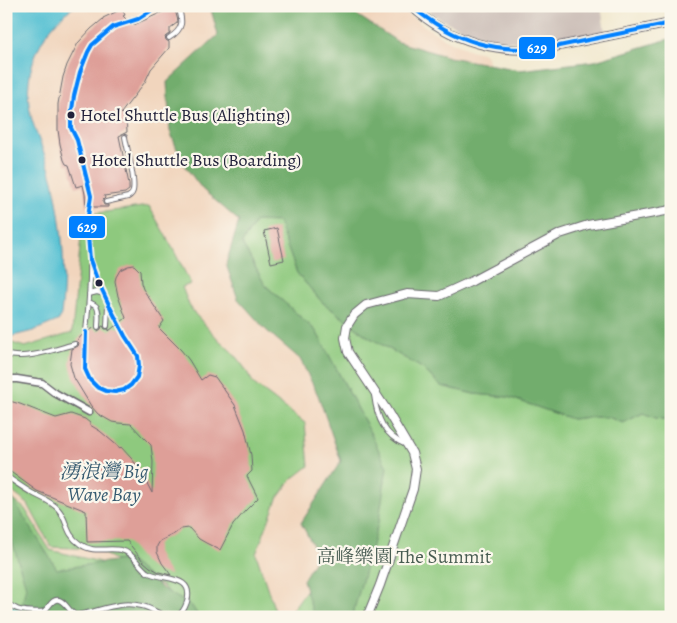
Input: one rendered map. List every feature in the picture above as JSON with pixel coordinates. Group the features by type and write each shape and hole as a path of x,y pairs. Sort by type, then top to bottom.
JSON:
{"street":[{"path":"410,6 446,32 489,47 515,50 537,50 671,23"},
{"path":"366,617 380,585 413,490 416,469 408,446 348,352 345,338 347,326 354,315 366,305 407,294 439,296 472,281 560,234 596,223 671,210"},
{"path":"6,379 17,378 42,383 55,393 89,412"}],"lane":[{"path":"169,38 179,31 181,24 178,6"},
{"path":"129,21 139,18 154,9"},
{"path":"106,202 128,197 133,192 134,181 124,137"},
{"path":"86,332 90,262 87,219 90,208"},
{"path":"90,262 118,324"},
{"path":"89,294 97,292 104,294"},
{"path":"88,301 97,308 98,327"},
{"path":"107,326 108,302"},
{"path":"6,354 24,357 75,344"},
{"path":"6,476 56,507 63,516 70,535 78,544 97,550 121,550 128,553 150,573 180,581 184,584 188,596 182,612 176,617"},
{"path":"6,603 18,610 36,612 44,611 54,600 57,600 62,602 76,615 111,606 137,605 168,617"},
{"path":"16,617 18,610"}],"shaded area":[{"path":"75,6 400,6 410,16 447,40 470,50 486,54 534,234 487,617 6,617 6,335 13,336 62,307 63,260 56,197 50,169 32,119 28,98 29,76 35,55 45,35 60,18"},
{"path":"423,6 601,6 605,32 551,42 507,41 484,37 463,29 442,20"}],"green space":[{"path":"210,6 352,6 357,15 398,42 449,57 520,70 595,61 671,40 671,420 656,418 643,413 623,423 608,417 572,419 508,397 474,394 441,386 422,368 367,336 322,302 297,273 278,222 256,221 242,243 265,285 316,331 387,467 379,520 352,617 314,617 303,580 318,555 301,523 341,461 318,395 300,359 266,330 238,299 226,264 239,221 202,189 182,162 170,131 167,82 218,35"},
{"path":"149,206 191,284 182,287 189,305 195,314 232,352 254,384 305,423 309,466 291,480 277,499 256,554 277,617 195,617 161,585 95,549 51,547 28,504 6,487 6,341 25,347 72,333 83,215"},
{"name":"高峰樂園 The Summit","path":"256,221 278,221 297,273 322,302 367,336 422,368 441,386 474,394 508,397 572,419 608,417 623,423 643,413 656,418 671,420 671,617 287,617 385,482 366,424 316,331 265,285 242,243"},
{"path":"6,486 57,569 128,559 163,589 192,606 199,617 19,617 26,587 12,541 6,538"},
{"path":"6,494 25,509 50,550 121,567 184,617 6,617"}],"water":[{"path":"6,6 75,6 62,16 42,41 35,56 28,87 32,120 51,173 59,213 64,282 61,314 59,320 55,322 33,331 13,336 6,335"}],"building":[{"path":"171,8 175,10 178,21 170,28 170,33 165,37 169,42 169,48 151,69 145,82 121,113 126,117 127,132 119,136 129,190 125,193 104,196 103,203 108,205 108,207 94,207 89,203 86,207 83,185 76,187 69,165 64,160 58,130 58,104 67,65 78,43 103,18 122,9 126,23 134,25"},
{"path":"277,228 284,260 271,263 264,231"},
{"path":"134,265 140,271 143,289 164,321 159,328 181,350 201,380 208,375 215,377 235,405 245,430 251,455 252,471 247,476 258,498 233,525 220,550 199,539 189,528 181,529 160,541 157,546 157,552 171,575 150,567 127,541 87,542 86,511 37,491 6,468 6,400 56,418 71,414 85,419 90,425 121,447 131,458 139,468 152,493 153,462 151,445 131,424 112,422 98,414 74,378 70,364 72,349 78,346 79,343 77,341 83,334 85,336 88,335 90,330 94,328 98,331 102,326 105,329 109,329 109,331 115,326 118,328 121,326 121,322 126,318 115,281 120,270"}],"waterway":[{"path":"6,609 24,617"}],"transit line":[{"name":"629","path":"86,332 85,369 90,380 97,387 106,391 124,390 131,385 137,377 138,356 111,309 90,260 87,223 91,196 77,140 71,128 71,117 80,72 92,45 113,27 138,19 158,6"},
{"name":"629","path":"411,6 444,29 461,37 495,47 514,49 554,47 671,23"}],"place":[{"name":"Hotel Shuttle Bus (Alighting)","path":"71,115"},
{"name":"Hotel Shuttle Bus (Boarding)","path":"82,160"}],"water label":[{"name":"湧浪灣 Big Wave Bay","path":"104,482"}]}
